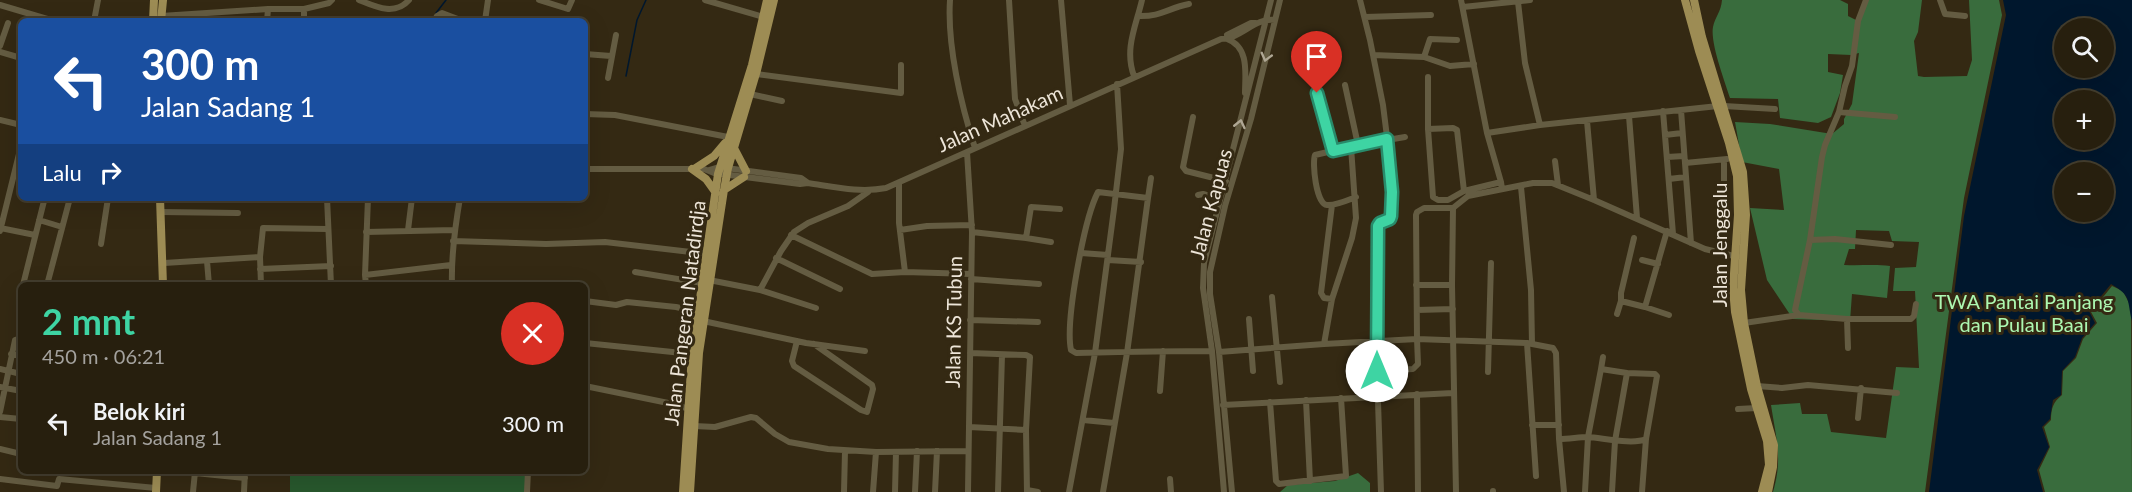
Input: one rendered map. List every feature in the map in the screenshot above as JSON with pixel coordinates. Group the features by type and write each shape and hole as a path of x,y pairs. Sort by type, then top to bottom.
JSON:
{"main road":[{"path":"153,18 154,0"},
{"path":"161,18 163,0"},
{"path":"723,171 728,138 752,65 766,0"},
{"path":"723,171 734,148 756,74 774,0"},
{"name":"Jalan Jenggalu","path":"1685,0 1699,51 1721,106"},
{"name":"Jalan Jenggalu","path":"1694,0 1702,37 1736,157 1738,257 1744,323 1757,386 1774,445 1768,492"},
{"path":"728,138 714,156 693,169 720,191 745,174 734,148"},
{"name":"Jalan Pangeran Natadirdja","path":"690,492 694,426 692,354 723,171"},
{"name":"Jalan Pangeran Natadirdja","path":"683,492 688,409 704,321 708,254 720,191"},
{"path":"160,201 163,282"},
{"name":"Jalan Jenggalu","path":"1738,257 1733,288 1735,312 1769,457 1762,492"},
{"path":"156,490 157,474"}],"street":[{"path":"95,18 98,0"},
{"path":"161,18 195,17 268,9 304,9 329,3 332,0"},
{"path":"359,0 378,8 392,9 410,0"},
{"path":"378,8 382,0"},
{"path":"485,18 488,0"},
{"path":"539,0 567,9 572,0"},
{"path":"705,0 764,16"},
{"path":"950,0 952,42 962,108 975,148"},
{"path":"1010,0 1015,99 1025,126"},
{"path":"1061,0 1070,105"},
{"path":"1134,76 1131,68 1130,40 1142,0"},
{"name":"Jalan Kapuas","path":"1224,492 1210,272 1271,19 1271,0"},
{"name":"Jalan Kapuas","path":"1232,492 1223,405 1203,288 1204,263 1220,199 1237,154 1245,103 1271,19 1280,0"},
{"path":"1360,0 1373,56 1387,139 1391,182 1391,216 1378,226 1377,371 1381,492"},
{"path":"1461,0 1487,133 1501,186"},
{"path":"1463,8 1530,0"},
{"path":"1798,315 1795,310 1810,240 1825,145 1839,112 1854,59 1858,21 1866,0"},
{"path":"1940,0 1945,14 1965,16"},
{"path":"1518,2 1525,63 1540,125"},
{"path":"1138,16 1150,17 1163,14 1176,3 1189,4"},
{"path":"0,5 44,18"},
{"path":"267,18 268,9"},
{"path":"303,18 304,9"},
{"path":"436,18 442,14 454,18"},
{"path":"1365,17 1431,15"},
{"name":"Jalan Mahakam","path":"693,169 801,178 808,183 869,192 899,184 1134,76 1224,39 1251,23 1271,19"},
{"path":"0,46 8,23"},
{"path":"608,78 616,35"},
{"path":"1224,39 1236,43 1244,60 1245,103"},
{"path":"1424,57 1430,39 1456,40"},
{"path":"0,52 18,57"},
{"path":"588,54 611,56"},
{"path":"1373,56 1424,57 1445,65 1474,64"},
{"path":"756,74 901,93 901,65"},
{"path":"1428,77 1428,129 1433,197 1438,200 1448,200 1464,191 1501,186 1521,187 1543,182 1558,185 1691,243 1724,255 1738,257"},
{"path":"1069,492 1095,353 1116,194 1121,149 1117,84"},
{"path":"1324,344 1332,299 1352,238 1356,218 1355,146 1345,86"},
{"path":"1317,93 1333,151"},
{"path":"750,94 782,101"},
{"path":"1487,133 1540,125 1721,106 1775,109"},
{"path":"1681,110 1691,243"},
{"path":"1645,307 1670,232 1669,179 1663,111"},
{"path":"1839,112 1895,117"},
{"path":"588,114 615,115 728,138"},
{"path":"1629,116 1637,218"},
{"path":"1193,117 1183,167 1186,171 1226,181"},
{"path":"0,120 18,124"},
{"path":"1587,121 1594,200"},
{"path":"1428,129 1453,128 1457,130 1464,191"},
{"path":"1665,135 1682,133"},
{"path":"1356,197 1332,205 1324,205 1318,197 1314,160 1316,155 1405,137"},
{"name":"Jalan KS Tubun","path":"968,152 972,225 968,492"},
{"path":"1667,157 1724,160 1736,157"},
{"path":"18,158 0,230 35,235"},
{"path":"1724,160 1724,255"},
{"path":"1556,161 1558,185"},
{"path":"588,169 693,169"},
{"path":"1669,179 1686,177"},
{"path":"1103,492 1141,262 1151,178"},
{"path":"899,184 900,230 905,272"},
{"path":"1377,371 1413,369 1418,364 1417,212 1424,208 1453,208 1468,196 1501,186"},
{"path":"1521,187 1531,290 1532,425 1536,476"},
{"path":"1148,198 1100,191 1096,194 1074,288 1070,349 1076,354 1215,352 1417,339 1530,343 1553,348 1556,353 1559,439 1564,492"},
{"path":"760,290 791,235 808,223 848,206 869,192"},
{"path":"1198,195 1203,194 1220,199"},
{"path":"23,282 44,201"},
{"path":"48,282 69,201"},
{"path":"101,244 108,201"},
{"path":"327,201 331,282"},
{"path":"365,282 368,201"},
{"path":"408,230 412,201"},
{"path":"452,282 454,230 459,201"},
{"path":"1332,205 1321,293 1322,297 1332,299"},
{"path":"1026,238 1031,207 1060,209"},
{"path":"1453,208 1453,393 1456,492"},
{"path":"161,212 238,213"},
{"path":"39,220 62,227"},
{"path":"900,230 927,226 972,225"},
{"path":"261,282 262,230 267,228 327,229"},
{"path":"366,232 454,230"},
{"path":"972,232 1051,242"},
{"path":"791,235 870,273 905,272 971,276 1039,284"},
{"path":"1617,314 1634,238"},
{"path":"1810,240 1835,239 1891,245"},
{"path":"453,241 546,244 605,242 708,254"},
{"path":"1081,253 1141,262"},
{"path":"164,263 261,257"},
{"path":"776,258 840,289"},
{"path":"1642,260 1658,264"},
{"path":"207,261 209,282"},
{"path":"1488,372 1491,263"},
{"path":"364,274 451,265"},
{"path":"261,269 331,267"},
{"path":"635,272 760,290 816,308"},
{"path":"1416,285 1452,285"},
{"path":"1272,297 1280,382"},
{"path":"588,301 616,305 627,302 698,312"},
{"path":"1621,301 1669,315"},
{"path":"1744,323 1798,315 1847,319 1911,319 1914,316 1916,304"},
{"path":"1417,310 1453,309"},
{"path":"1249,319 1253,371"},
{"path":"1847,319 1848,348"},
{"path":"970,320 1038,322"},
{"path":"704,321 797,341 865,351"},
{"path":"18,339 15,340 9,371 2,388 0,415 18,418"},
{"path":"797,341 792,361 794,366 867,412 872,385 814,344"},
{"path":"588,344 692,354"},
{"path":"1160,391 1163,351"},
{"path":"970,353 1030,357 1026,430 1027,491 1038,492"},
{"path":"11,354 18,355"},
{"path":"998,492 1002,355"},
{"path":"1585,492 1588,437 1604,357"},
{"path":"0,369 18,373"},
{"path":"1601,369 1657,376 1646,439 1642,492"},
{"path":"1612,492 1615,441 1627,373"},
{"path":"1757,386 1782,388 1808,385 1897,393"},
{"path":"588,387 688,409"},
{"path":"2,388 18,391"},
{"path":"1858,418 1861,388"},
{"path":"1223,405 1453,393"},
{"path":"1417,394 1418,492"},
{"path":"1270,402 1276,481 1279,484 1339,478 1347,474 1341,398"},
{"path":"1306,400 1310,481"},
{"path":"1738,409 1757,408"},
{"path":"694,426 715,427 746,418 756,418 789,442 845,451 968,451"},
{"path":"1083,420 1114,423"},
{"path":"1532,425 1559,425"},
{"path":"969,428 1026,430"},
{"path":"1559,439 1588,437 1615,441 1646,439"},
{"path":"0,449 18,453"},
{"path":"844,492 845,451"},
{"path":"915,492 917,451"},
{"path":"935,492 937,451"},
{"path":"873,492 876,452"},
{"path":"895,492 896,452"},
{"path":"194,492 195,474"},
{"path":"244,492 245,474"},
{"path":"527,492 528,474"},
{"path":"0,479 57,486 59,479 156,490"},
{"path":"1170,479 1171,492"},
{"path":"1224,484 1232,483"}],"green space":[{"path":"1722,0 1840,0 1848,4 1848,16 1856,20 1864,0 1922,0 1918,32 1914,41 1918,76 1924,77 1967,76 1972,60 1969,0 1999,0 2002,15 1964,198 1925,492 1773,492 1778,459 1771,405 1800,403 1802,414 1827,414 1831,432 1886,438 1896,367 1919,368 1915,291 1893,291 1895,268 1916,267 1919,242 1892,241 1889,231 1856,230 1855,249 1849,249 1844,265 1890,266 1887,298 1852,294 1850,321 1793,319 1767,280 1750,208 1784,210 1779,169 1742,162 1735,122 1770,124 1832,134 1844,124 1844,119 1852,104 1859,53 1828,54 1828,72 1843,75 1840,93 1831,117 1818,123 1780,118 1778,99 1730,98 1718,62 1713,34 1714,23"},
{"path":"2112,286 2123,291 2131,307 2132,492 2045,492 2039,470 2050,447 2044,427 2051,420 2051,412 2056,400 2062,395 2063,371 2076,358 2083,339 2097,323 2091,312"},
{"path":"1358,473 1370,483 1370,492 1280,492 1288,485 1335,481"},
{"path":"290,474 526,474 527,492 290,492"}],"water":[{"path":"2003,0 2132,0 2132,321 2126,296 2111,284 2089,311 2095,323 2082,338 2075,357 2062,371 2061,395 2053,400 2050,419 2042,427 2049,447 2037,470 2043,492 1929,492 1964,216 2006,15"}],"waterway":[{"path":"436,13 446,0"},
{"path":"626,76 637,20 646,0"}],"route":[{"path":"1317,93 1333,151 1387,139 1392,192 1391,216 1388,221 1378,226 1377,371"}],"park label":[{"name":"TWA Pantai Panjang dan Pulau Baai","path":"2024,314"}]}
